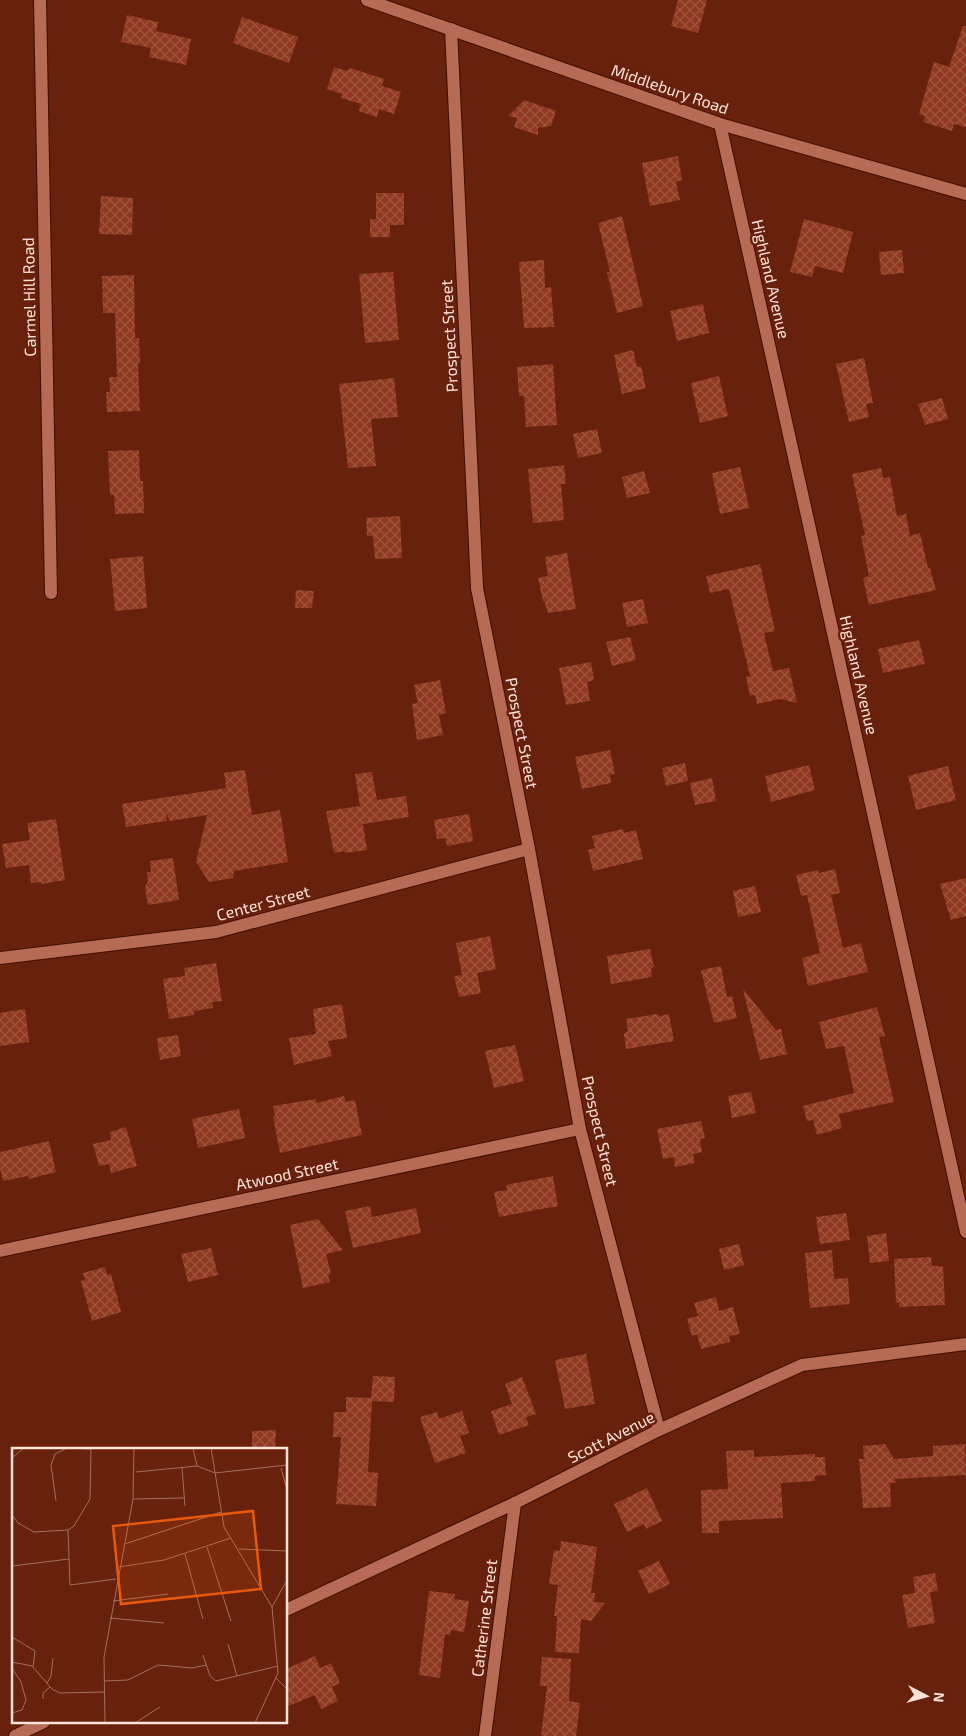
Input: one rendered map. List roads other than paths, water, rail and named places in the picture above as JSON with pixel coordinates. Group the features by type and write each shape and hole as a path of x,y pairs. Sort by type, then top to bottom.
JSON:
{"street":[{"name":"Carmel Hill Road","path":"40,0 52,593"},
{"name":"Middlebury Road","path":"367,0 720,124 966,194"},
{"name":"Prospect Street","path":"451,29 476,588 529,849 580,1129 659,1430"},
{"name":"Highland Avenue","path":"720,124 966,1232"},
{"name":"Center Street","path":"0,958 216,932 529,849"},
{"name":"Atwood Street","path":"0,1251 580,1129"},
{"name":"Scott Avenue","path":"288,1609 515,1503 659,1430 802,1365 966,1344"},
{"name":"Catherine Street","path":"485,1736 515,1503"},
{"path":"15,1736 40,1724"}]}
